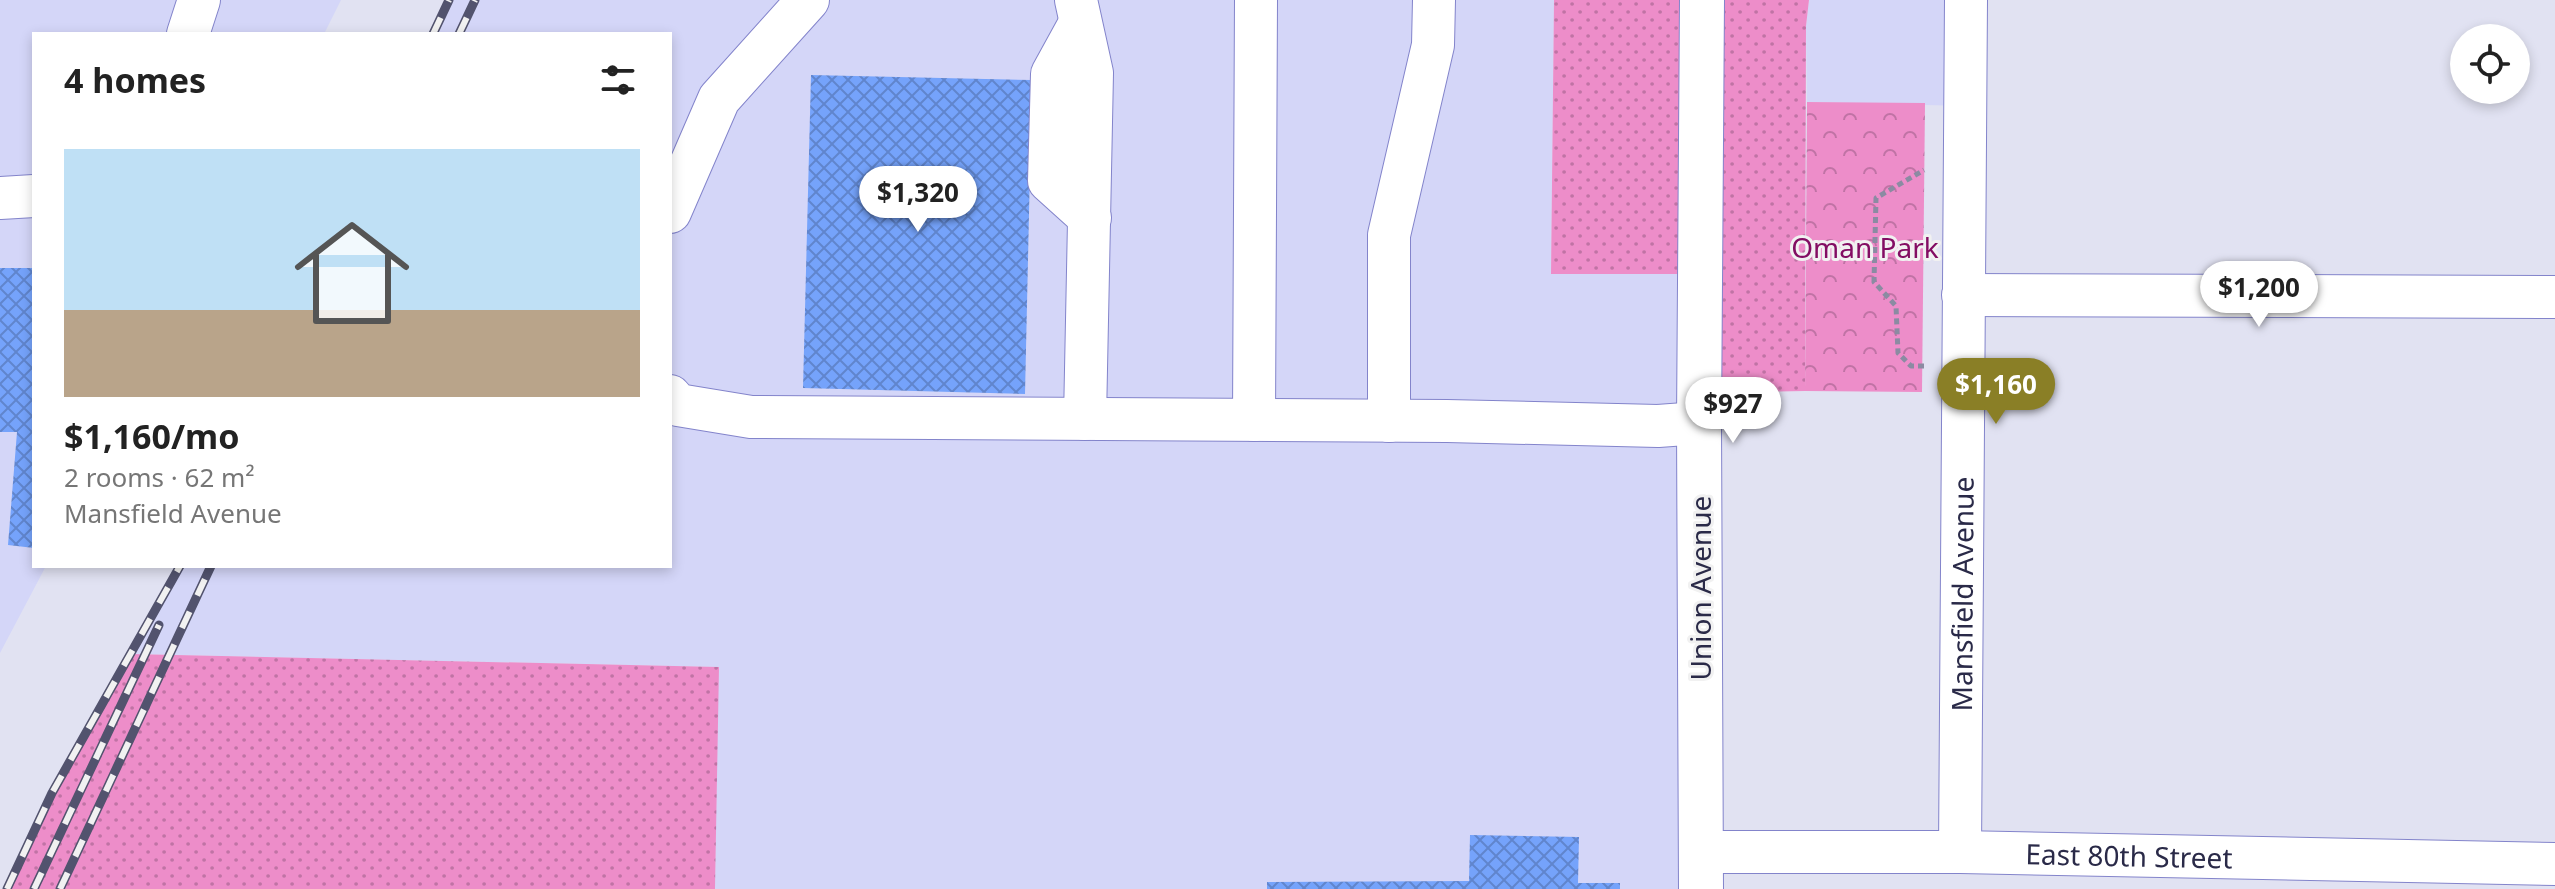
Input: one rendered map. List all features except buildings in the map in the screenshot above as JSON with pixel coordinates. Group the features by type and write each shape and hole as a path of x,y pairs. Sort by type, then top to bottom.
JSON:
{"main road":[{"name":"Union Avenue","path":"1701,870 1699,423 1702,0"}],"street":[{"path":"189,32 199,0"},
{"path":"672,207 719,99 808,0"},
{"path":"1254,420 1256,0"},
{"path":"1389,421 1389,235 1433,45 1434,0"},
{"name":"Mansfield Avenue","path":"1960,852 1966,0"},
{"path":"1078,12 1092,73 1085,419"},
{"path":"0,198 32,196"},
{"path":"1963,295 2555,297"},
{"path":"672,398 678,405 751,417 1658,426 1699,423"},
{"name":"East 80th Street","path":"1701,870 1960,852 2555,864"}],"path":[{"path":"1933,367 1911,366 1898,353 1896,306 1874,282 1876,198 1934,164"}],"shaded area":[{"path":"0,0 341,0 325,32 32,32 32,568 45,568 0,653"},
{"path":"449,0 1554,0 1551,274 1701,274 1701,889 715,889 718,667 130,654 179,568 672,568 672,32 434,32"},
{"path":"1809,0 1966,0 1965,106 1807,102 1806,26"}],"green space":[{"path":"1554,0 1809,0 1806,26 1805,391 1701,393 1700,274 1551,274"},
{"name":"Oman Park","path":"1807,102 1925,103 1922,392 1805,391"},
{"path":"130,654 719,667 715,889 7,889 52,793"}],"railway":[{"path":"434,32 449,0"},
{"path":"460,32 475,0"},
{"path":"7,889 52,793 179,568"},
{"path":"60,889 210,568"},
{"path":"34,889 159,625"}]}
